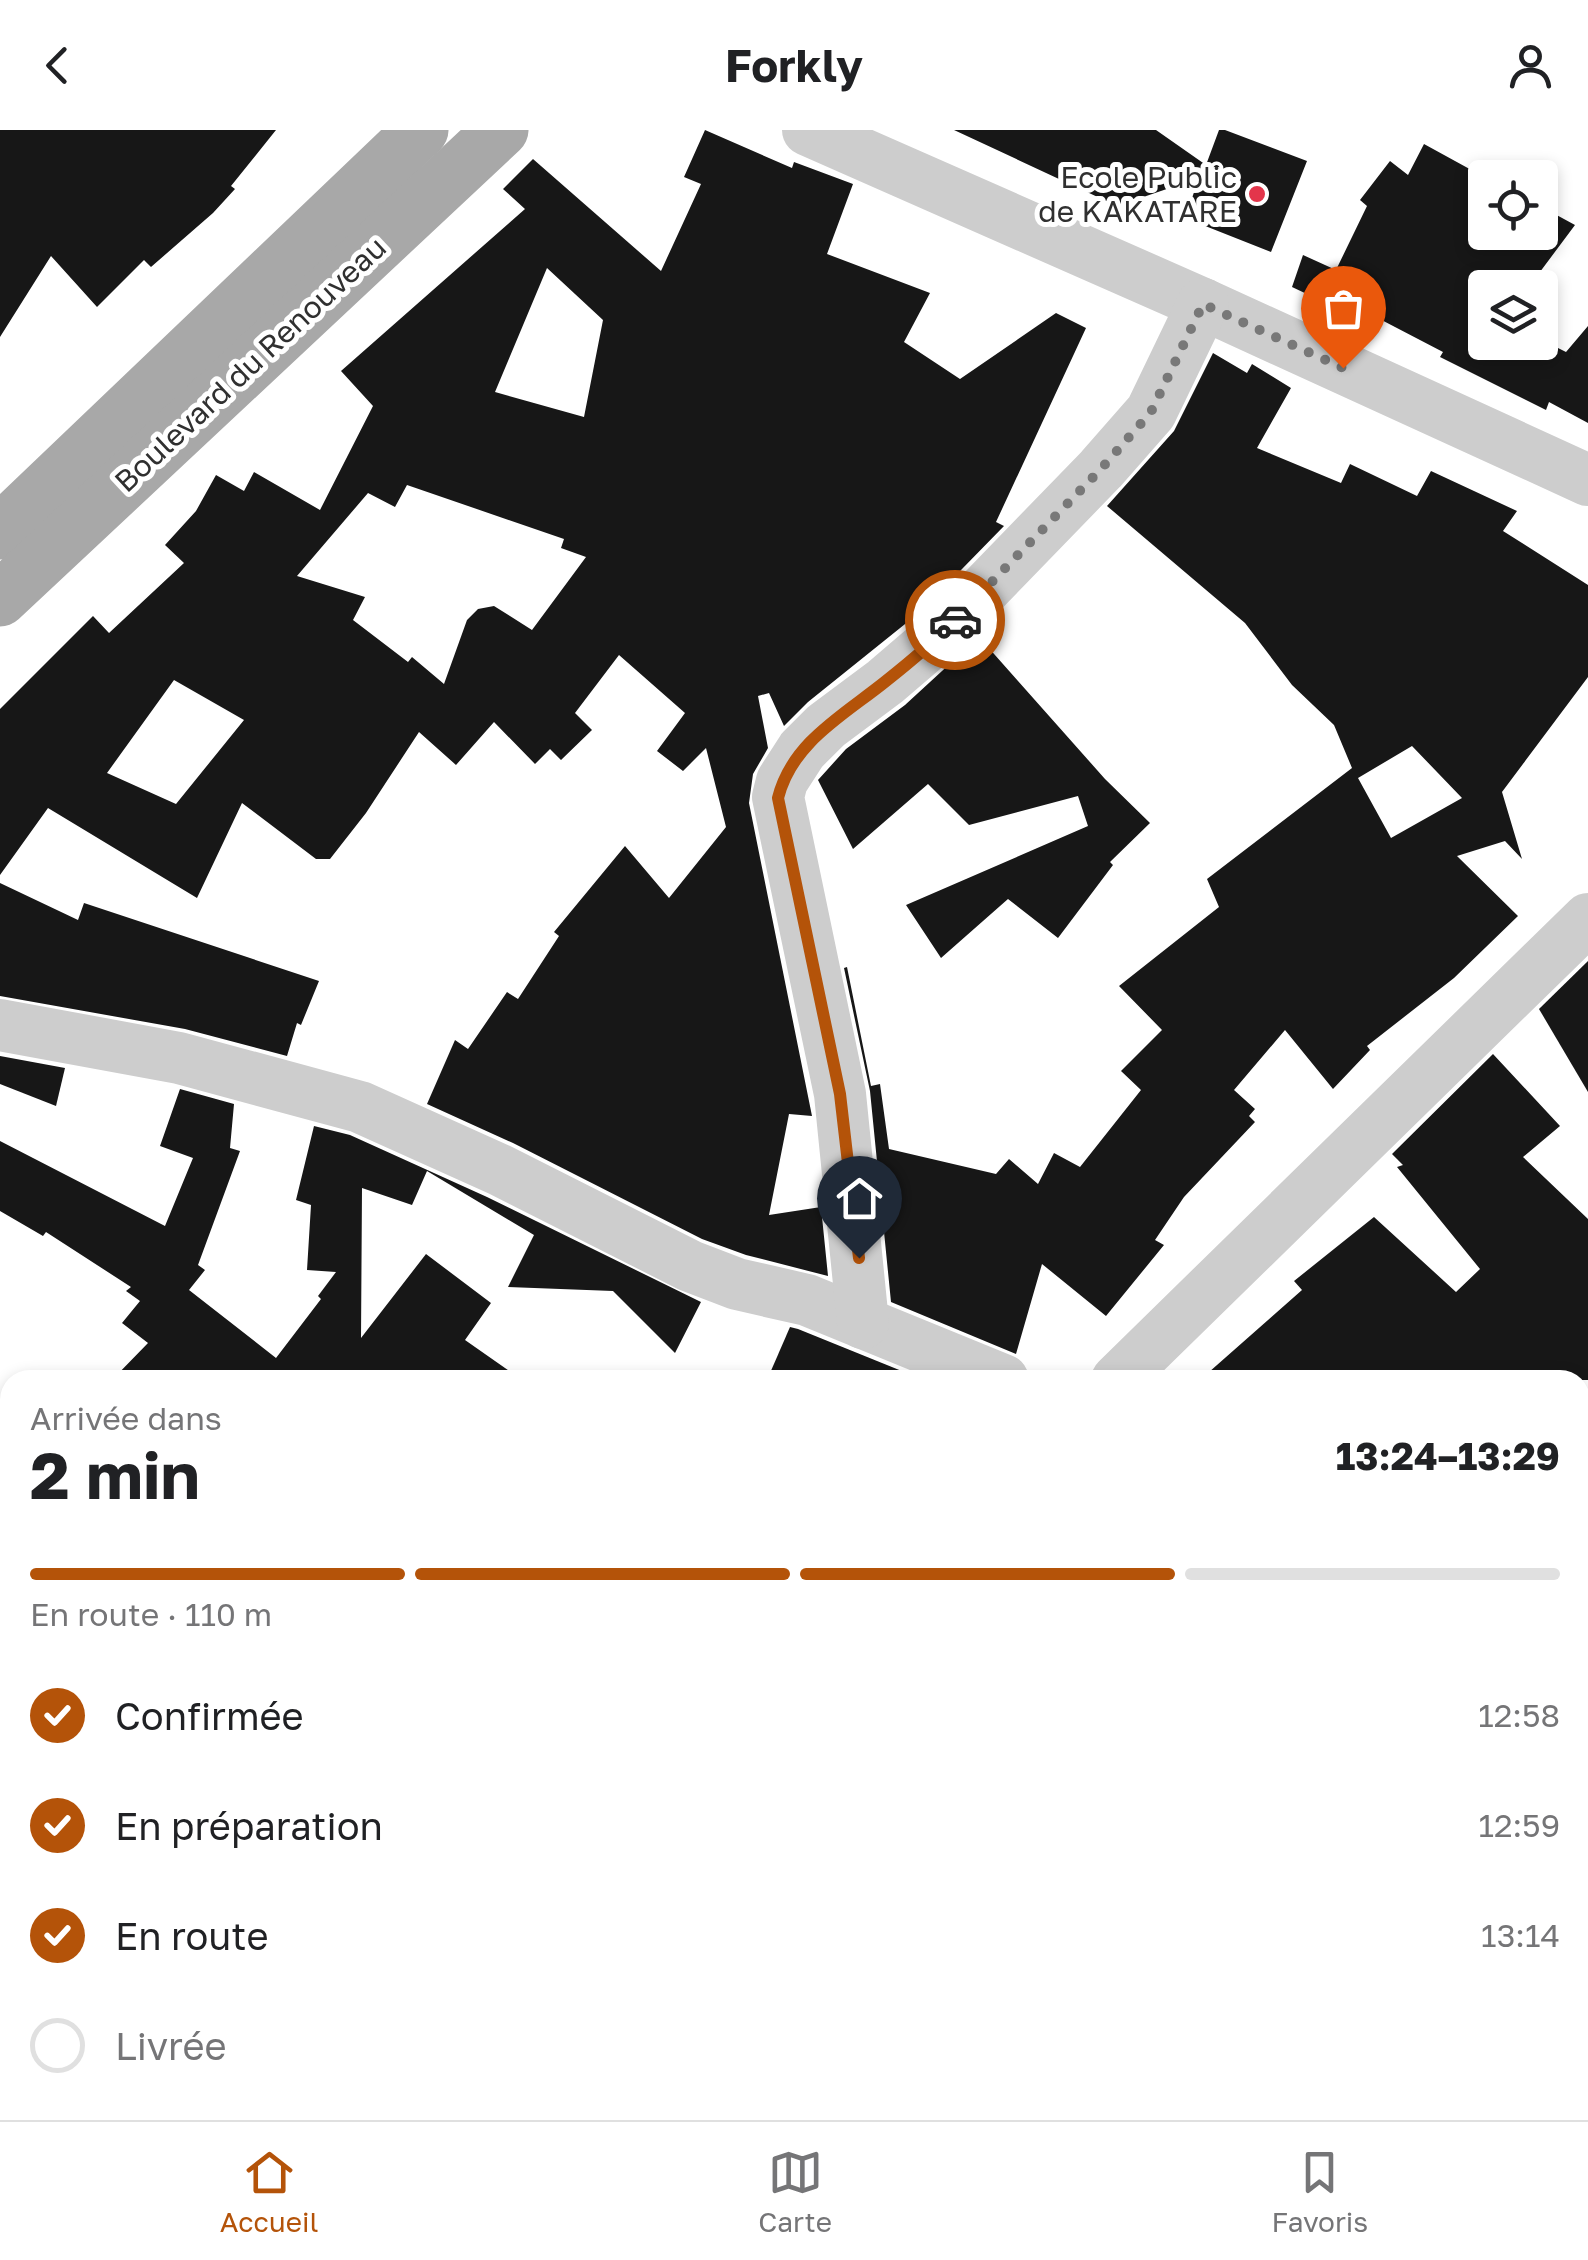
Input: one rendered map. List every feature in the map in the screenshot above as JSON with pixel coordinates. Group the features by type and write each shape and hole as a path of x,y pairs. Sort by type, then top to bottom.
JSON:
{"main road":[{"name":"Boulevard du Renouveau","path":"0,532 421,130"},
{"name":"Boulevard du Renouveau","path":"0,599 501,130"}],"street":[{"path":"808,130 1588,480"},
{"path":"863,1323 840,1094 778,798 782,781 802,750 826,726 941,634 1101,469 1151,412 1203,304"},
{"path":"1127,1370 1588,919"},
{"path":"0,1025 179,1058 360,1108 500,1170 690,1266 737,1284 807,1300 978,1370"}],"building":[{"path":"0,130 276,130 231,186 235,189 151,267 144,260 97,307 51,256 0,337"},
{"path":"705,130 792,168 794,162 853,184 827,254 930,293 904,342 960,379 1056,313 1086,328 996,522 1004,526 920,612 784,726 769,693 758,696 768,748 753,774 749,803 812,1116 789,1114 769,1215 821,1207 828,1276 702,1239 427,1104 455,1040 468,1049 507,992 518,999 559,936 554,932 625,846 669,898 726,827 706,748 683,771 657,751 685,713 619,655 575,713 592,730 561,760 550,749 535,764 494,722 456,765 419,732 366,813 330,859 316,859 242,803 197,898 48,808 0,875 0,709 93,616 109,633 184,563 165,545 196,511 216,475 244,491 254,472 320,510 373,406 341,371 525,209 503,189 533,159 661,271 701,184 684,177","holes":["547,268 603,320 584,417 495,392","407,485 564,539 561,548 586,557 532,630 494,606 478,609 467,620 444,684 412,657 408,662 353,620 365,597 297,576 368,493 395,507","174,680 244,720 176,804 107,773"]},
{"path":"954,130 1156,130 1206,165 1219,130 1225,130 1307,161 1271,252 1185,218 1199,178 1117,206"},
{"path":"1424,144 1468,168 1468,250 1556,250 1541,270 1468,270 1468,360 1558,360 1558,348 1566,352 1588,326 1588,423 1549,402 1546,410 1440,357 1443,352 1347,302 1343,311 1292,287 1303,255 1336,270 1367,206 1360,200 1390,161 1408,175"},
{"path":"1558,216 1575,225 1558,248"},
{"path":"1213,353 1247,373 1252,364 1291,388 1257,448 1341,483 1350,464 1417,496 1431,471 1517,511 1503,531 1588,585 1588,677 1502,792 1522,859 1505,841 1457,856 1518,916 1454,978 1367,1046 1370,1050 1333,1089 1285,1030 1234,1090 1255,1109 1249,1116 1255,1122 1184,1197 1155,1240 1164,1245 1106,1316 1042,1264 1016,1354 891,1302 870,1091 844,968 847,967 871,1086 880,1084 889,1149 996,1174 1009,1159 1038,1184 1054,1153 1080,1167 1141,1090 1121,1071 1162,1030 1119,986 1219,907 1207,879 1352,768 1334,725 1292,685 1245,623 1107,506 1174,431","holes":["1412,746 1462,798 1391,838 1358,778"]},
{"path":"979,637 1105,779 1150,823 1110,862 1113,865 1058,938 1008,899 941,958 906,905 1088,826 1078,796 969,825 928,784 853,849 818,780 846,749 905,705"},
{"path":"0,883 78,920 84,903 319,981 301,1025 297,1023 287,1056 185,1029 0,996"},
{"path":"1588,961 1588,1092 1539,1009"},
{"path":"1493,1054 1560,1126 1523,1157 1588,1219 1588,1370 1211,1370 1302,1290 1294,1281 1374,1217 1456,1292 1480,1269 1397,1167 1403,1165 1392,1154"},
{"path":"0,1056 65,1068 56,1106 0,1084"},
{"path":"180,1089 234,1104 230,1148 240,1151 198,1265 205,1270 189,1290 276,1358 321,1299 318,1296 336,1272 307,1270 311,1205 296,1200 314,1126 350,1135 487,1197 701,1302 675,1353 613,1291 508,1287 534,1235 427,1171 412,1205 362,1188 361,1338 426,1254 491,1303 465,1340 508,1370 122,1370 148,1343 122,1323 140,1301 126,1291 131,1287 46,1232 43,1236 0,1211 0,1141 165,1226 193,1158 160,1146"},
{"path":"790,1327 899,1370 771,1370"}],"way so far":[{"path":"955,620 1029,546 1151,412 1203,304 1343,368"}],"place":[{"name":"Ecole Public de KAKATARE","path":"1257,194"}],"route":[{"path":"859,1258 840,1094 778,798 782,781 802,750 955,620"}]}
